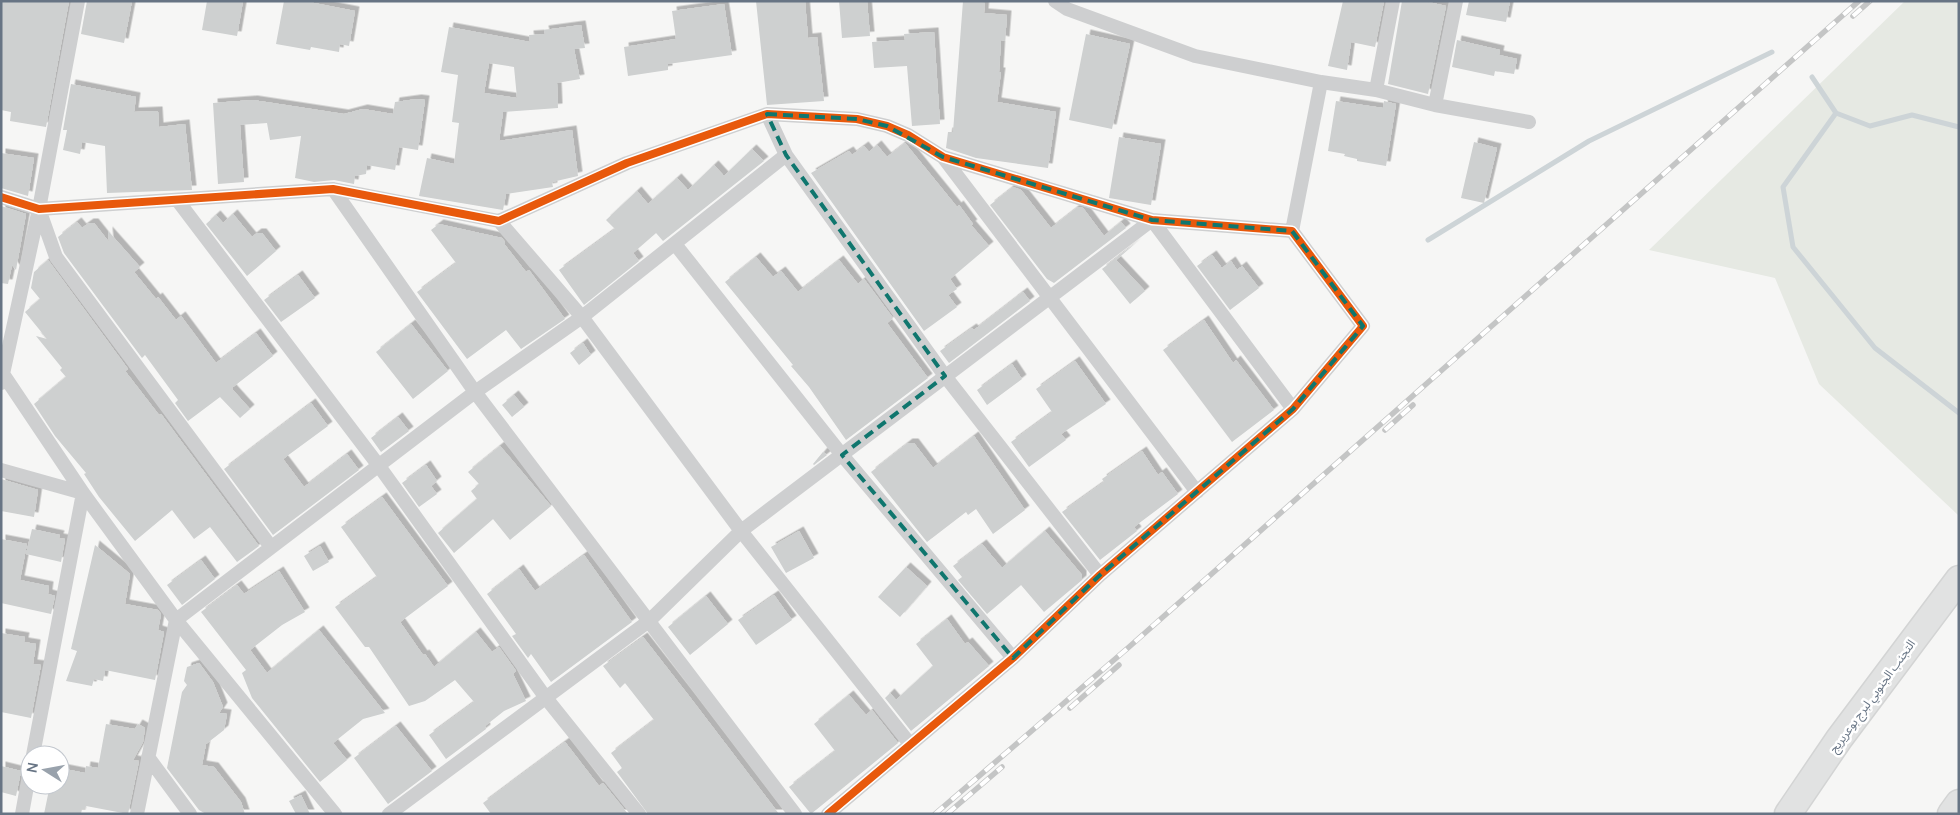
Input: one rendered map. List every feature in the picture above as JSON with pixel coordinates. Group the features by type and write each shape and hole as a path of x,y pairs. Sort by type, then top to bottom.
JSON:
{"highway":[{"name":"التجنب الجنوبي لبرج بوعريريج","path":"1788,814 1839,739 1959,580"},
{"path":"1951,814 1959,803"}],"street":[{"path":"78,1 39,209 2,378 176,620 335,814"},
{"path":"1055,1 1067,9 1195,56 1321,82 1376,90 1435,105 1529,122"},
{"path":"1376,90 1393,1"},
{"path":"1435,105 1456,1"},
{"path":"828,814 1013,658 1100,575 1293,409 1364,326 1292,231 1321,82"},
{"path":"1,197 39,209 333,189 499,220 626,163 767,114 858,119 887,126 908,135 943,157 1152,220 1292,231"},
{"path":"767,114 786,155 945,376 1100,575"},
{"path":"136,814 176,620 475,392 582,317 786,155"},
{"path":"943,157 1197,492"},
{"path":"333,189 475,392 795,814"},
{"path":"178,200 378,466 546,698 639,814"},
{"path":"39,209 56,257 271,547"},
{"path":"499,220 582,317 741,531 910,744"},
{"path":"389,814 648,621 741,531 1152,220"},
{"path":"1152,220 1293,409"},
{"path":"675,244 842,455 1013,658"},
{"path":"1,470 83,493"},
{"path":"35,745 83,493"},
{"path":"148,757 190,814"},
{"path":"22,814 25,795"}],"highlighted area":[{"path":"767,114 857,119 887,126 943,157 1152,220 1292,231 1363,326 1293,409 1100,575 1013,658 842,455 945,376 786,155"}],"shaded area":[{"path":"1905,1 1959,1 1958,515 1819,384 1775,278 1649,250"}],"building":[{"path":"1,1 69,1 46,127 10,121 11,112 1,110"},
{"path":"87,1 132,1 124,43 81,34"},
{"path":"207,1 243,1 237,36 202,30"},
{"path":"284,1 304,1 355,11 349,46 340,44 339,52 311,47 310,50 276,44"},
{"path":"756,1 805,1 808,38 817,37 824,101 767,105"},
{"path":"839,1 867,1 870,36 842,38"},
{"path":"963,1 985,3 984,13 1007,15 1005,41 1001,40 999,72 1001,72 997,102 1056,112 1048,168 976,158 946,148 948,132 953,132"},
{"path":"1343,1 1384,1 1375,47 1351,42 1347,70 1328,66"},
{"path":"1402,1 1424,1 1446,6 1428,94 1388,84"},
{"path":"1469,1 1510,1 1506,22 1466,15"},
{"path":"724,4 732,55 668,64 668,70 628,76 624,47 676,39 672,11"},
{"path":"581,25 585,48 574,49 580,79 557,83 558,108 503,112 499,141 572,130 578,176 552,182 553,187 506,194 503,210 419,196 427,158 454,164 459,123 452,122 458,75 441,72 449,27 530,42 529,35 545,34 544,30","holes":["489,63 514,67 517,98 484,93"]},
{"path":"934,32 940,124 912,126 907,66 874,68 872,42 905,40 904,34"},
{"path":"1086,34 1130,44 1112,129 1069,120"},
{"path":"1457,40 1500,50 1499,55 1517,59 1514,74 1495,71 1494,76 1452,67"},
{"path":"71,84 136,97 134,112 158,111 159,127 185,124 192,190 107,193 105,146 82,142 80,154 63,150 67,130 63,130"},
{"path":"417,99 425,100 418,150 399,147 395,170 367,165 366,174 355,176 354,184 334,180 314,182 295,178 301,136 270,140 267,123 240,125 244,182 218,184 213,103 253,100 344,114 363,109 393,114 395,102"},
{"path":"1336,101 1383,108 1384,101 1396,104 1386,166 1357,161 1357,159 1344,156 1345,154 1328,151"},
{"path":"1119,137 1161,144 1151,205 1109,198"},
{"path":"1474,142 1497,148 1484,203 1461,198"},
{"path":"905,143 957,207 959,205 973,224 971,225 989,246 950,279 957,289 948,295 957,307 924,331 811,173 849,151 852,155 864,146 869,152 877,145 887,157"},
{"path":"752,149 764,161 663,241 656,233 633,253 639,261 584,305 559,270 615,229 606,220 637,191 648,204 677,178 688,190 714,165 724,176"},
{"path":"1,153 34,158 28,196 1,188"},
{"path":"1013,187 1021,190 1051,228 1078,207 1083,208 1104,236 1121,222 1126,228 1054,283 1047,279 990,205"},
{"path":"1,206 26,214 16,270 12,265 8,284 1,283"},
{"path":"233,214 252,237 257,233 262,233 276,251 247,276 206,224 216,215 223,223"},
{"path":"77,222 82,228 89,223 94,223 109,242 108,231 140,267 134,272 156,299 158,297 176,320 181,316 216,363 256,333 273,356 233,387 232,389 250,409 240,418 220,397 188,421 175,403 178,400 145,355 142,358 64,253 58,237"},
{"path":"439,224 502,238 505,245 526,272 529,270 565,319 521,349 506,330 467,359 417,292 456,263 431,230"},
{"path":"1137,242 1116,260 1145,291 1130,304 1102,269"},
{"path":"1212,255 1222,268 1231,261 1237,270 1242,266 1259,288 1230,310 1197,266"},
{"path":"756,257 773,277 781,271 798,292 839,260 858,284 864,279 893,318 887,323 928,378 846,440 809,387 791,366 793,365 725,282"},
{"path":"48,260 128,369 125,371 159,415 161,414 259,546 237,562 210,527 194,539 172,510 135,541 99,497 84,474 86,473 55,436 34,404 66,377 60,370 62,368 36,336 47,339 25,312 40,299 31,288 34,272"},
{"path":"298,275 315,298 281,322 264,300"},
{"path":"1023,292 1030,301 949,363 940,351 972,328 974,330"},
{"path":"1204,320 1233,363 1236,360 1274,410 1232,442 1163,350"},
{"path":"411,324 448,371 413,399 376,352"},
{"path":"583,343 591,355 579,365 570,353"},
{"path":"1075,361 1106,404 1061,434 1066,440 1029,467 1011,442 1052,412 1036,389"},
{"path":"1012,364 1022,379 987,405 977,390"},
{"path":"514,395 524,407 512,417 502,405"},
{"path":"311,403 328,426 283,459 304,487 347,454 359,470 273,535 224,469"},
{"path":"398,417 409,431 381,452 371,438"},
{"path":"974,436 1025,510 993,534 976,509 968,515 966,512 927,542 871,472 908,443 914,443 933,468"},
{"path":"500,446 551,506 510,540 493,519 454,553 438,533 477,499 471,491 479,484 468,472"},
{"path":"1142,451 1158,475 1162,472 1178,494 1134,527 1137,531 1100,560 1062,512 1104,482 1102,479"},
{"path":"823,452 827,455 814,465 813,464"},
{"path":"426,465 437,481 431,486 437,494 419,507 402,483"},
{"path":"1,479 38,490 34,517 1,511"},
{"path":"382,497 448,586 400,622 423,655 425,654 434,667 476,632 492,652 499,647 516,671 513,674 526,701 504,711 485,726 486,729 446,759 429,735 474,702 455,680 425,701 409,706 369,647 365,647 335,607 377,577 341,527"},
{"path":"32,529 60,535 59,538 65,539 61,562 26,554"},
{"path":"799,531 814,558 786,573 771,547"},
{"path":"1045,531 1082,575 1082,580 1044,612 1021,585 987,614 958,580 962,577 953,566 982,544 1002,568"},
{"path":"1,539 27,544 20,580 49,586 48,594 55,596 51,614 1,603"},
{"path":"95,545 130,574 125,604 158,610 161,614 158,630 164,632 155,680 105,670 103,681 94,679 92,686 66,681 77,651 71,649"},
{"path":"320,546 329,562 313,571 304,556"},
{"path":"584,555 632,622 551,682 531,654 528,658 512,636 516,634 487,594 519,569 535,591"},
{"path":"201,560 215,579 182,605 167,585"},
{"path":"906,567 927,586 900,617 878,597"},
{"path":"279,571 305,612 282,625 250,650 267,673 319,630 385,713 363,719 333,743 347,760 320,782 252,698 242,673 246,670 201,612 237,585 244,594"},
{"path":"774,595 792,620 756,645 738,620"},
{"path":"706,596 728,624 690,655 668,627"},
{"path":"947,619 965,644 968,642 989,666 911,731 885,698 890,693 896,700 933,666 916,644"},
{"path":"1,633 25,637 24,642 36,644 33,664 41,665 31,718 1,712"},
{"path":"643,637 779,814 648,814 617,772 622,768 611,753 654,720 625,683 620,688 603,666"},
{"path":"199,663 213,682 223,707 219,713 227,714 224,730 206,744 202,765 214,767 241,802 245,814 206,814 199,810 167,768 182,692 187,685 184,681 187,667"},
{"path":"849,695 866,715 872,710 898,743 811,814 789,787 835,751 814,724"},
{"path":"106,724 135,729 138,724 145,728 143,742 133,760 139,761 128,814 86,806 85,809 82,809 81,814 44,814 48,795 70,795 70,770 85,773 86,766 98,768"},
{"path":"396,726 432,771 388,804 354,758"},
{"path":"565,742 599,786 603,783 628,814 491,814 483,803"},
{"path":"1,766 20,771 16,796 1,792"},
{"path":"301,795 310,814 296,814 289,801"}],"waterway":[{"path":"1428,240 1589,141 1772,52"},
{"path":"1812,77 1836,113 1783,187 1793,247 1875,348 1959,413"},
{"path":"1836,113 1870,126 1912,115 1959,127"}],"railway":[{"path":"935,814 1129,647 1859,1"},
{"path":"1853,16 1870,1"},
{"path":"1385,430 1413,405"},
{"path":"1070,708 1119,665"},
{"path":"947,814 1002,767"}],"cycle path":[{"path":"1,197 39,209 333,189 499,221 627,163 767,114 857,119 887,126 908,135 943,157 1152,220 1292,231 1363,326 1293,409 1100,575 1013,658 828,814"}]}
